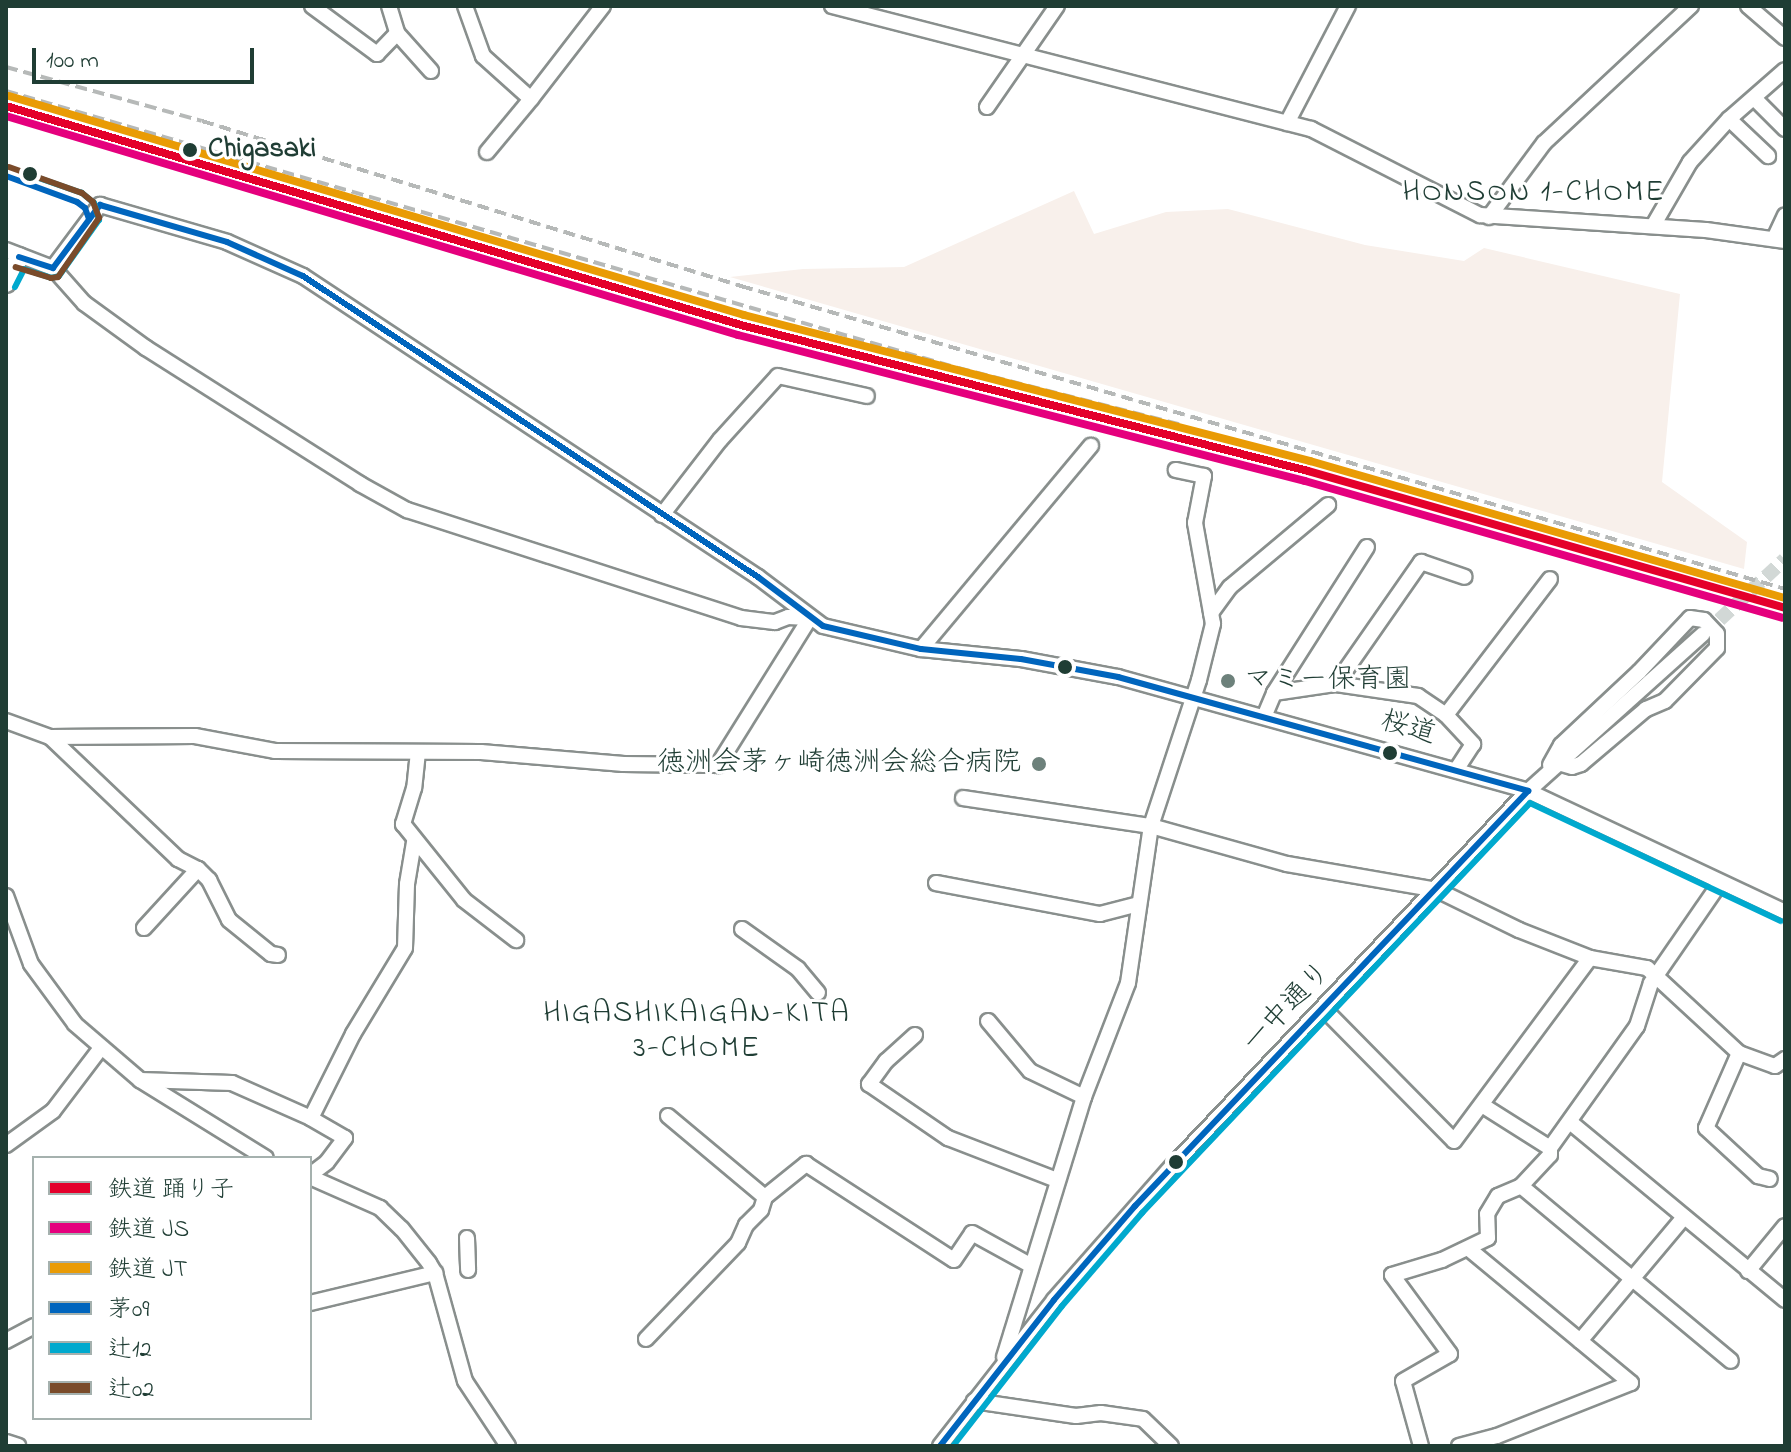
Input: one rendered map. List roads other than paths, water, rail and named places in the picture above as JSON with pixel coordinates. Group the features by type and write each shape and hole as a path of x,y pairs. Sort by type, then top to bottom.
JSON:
{"main road":[{"path":"6,283 12,254"}],"street":[{"path":"312,6 377,54 397,33"},
{"path":"389,6 397,33 431,71"},
{"path":"487,152 603,6"},
{"path":"832,6 860,10 1311,129 1489,217 1653,226 1780,240 1785,215"},
{"path":"987,107 1057,6"},
{"path":"1287,123 1348,6"},
{"path":"1489,217 1544,143 1691,6"},
{"path":"1748,6 1785,38"},
{"path":"471,9 483,56 531,99"},
{"path":"1653,226 1690,162 1729,119 1785,70"},
{"path":"1754,98 1785,129"},
{"path":"1729,119 1768,156"},
{"path":"53,268 100,205 227,242 303,276 758,577 810,618"},
{"path":"12,254 53,268 84,303 146,348 360,484 407,510 741,618 775,622 788,617 810,618"},
{"path":"662,515 720,440 778,376 867,396"},
{"path":"921,649 1091,446"},
{"path":"1001,1366 1084,1097 1128,983 1151,826 1194,697 1213,624 1195,523 1204,476 1176,470"},
{"path":"1211,613 1230,587 1328,505"},
{"path":"1264,717 1274,693 1367,547"},
{"path":"1336,684 1421,562 1465,577"},
{"path":"1446,715 1550,579"},
{"path":"6,721 50,737 195,736 275,751 481,752 623,764 718,765 810,618"},
{"name":"桜道","path":"810,618 823,626 921,649 1058,665 1194,697 1528,791 1785,912"},
{"path":"1544,776 1561,745 1639,672 1690,618 1704,620 1717,634 1717,648 1665,701 1646,709 1581,764 1572,767 1558,763"},
{"name":"一中通り","path":"944,1444 1001,1366 1135,1206 1528,791 1703,634"},
{"path":"1274,693 1336,684 1405,692 1433,704 1473,744 1456,770"},
{"path":"50,737 178,859 198,869 209,880 229,920 271,954 278,955"},
{"path":"418,752 414,788 403,824 414,842 464,900 516,940"},
{"path":"963,798 1151,826 1287,864 1437,890 1519,930 1590,958 1647,968 1739,1053 1775,1066 1783,1063"},
{"path":"311,1118 353,1034 405,948 407,884 414,842"},
{"path":"144,928 198,869"},
{"path":"936,883 1100,914 1139,904"},
{"path":"1421,1446 1403,1381 1450,1354 1392,1275 1469,1249 1488,1238 1487,1214 1498,1196 1521,1186 1550,1155 1550,1148 1637,1026 1651,983 1659,976 1720,883"},
{"path":"6,896 31,964 43,986 100,1049 140,1080 263,1156"},
{"path":"742,929 798,969 818,993"},
{"path":"1324,1009 1454,1141 1590,958"},
{"path":"988,1021 1030,1071 1084,1097"},
{"path":"915,1035 886,1061 869,1084 948,1138 1057,1180"},
{"path":"6,1145 53,1111 100,1049"},
{"path":"1739,1053 1706,1128 1758,1176 1770,1179"},
{"path":"140,1080 232,1083 311,1118 345,1138 327,1162 312,1174"},
{"path":"1482,1105 1550,1148"},
{"path":"668,1116 765,1197"},
{"path":"1570,1122 1785,1300"},
{"path":"646,1339 738,1243 746,1225 761,1210 765,1197 806,1164 954,1260 972,1233 1030,1265"},
{"path":"312,1177 380,1208 402,1229 435,1273 465,1381 508,1446"},
{"path":"1521,1186 1731,1361"},
{"path":"1580,1341 1684,1217"},
{"path":"1748,1271 1785,1226"},
{"path":"467,1238 468,1270"},
{"path":"1459,1446 1499,1441 1631,1383 1469,1249"},
{"path":"312,1303 435,1273"},
{"path":"6,1341 32,1327"},
{"path":"974,1401 1076,1416 1101,1413 1143,1419 1171,1446"},
{"path":"6,1442 18,1446"}],"tunnel":[{"path":"1704,634 1785,559"}],"railway":[{"path":"6,67 202,121 741,286 1785,589"},
{"path":"6,91 958,368 1181,425"}],"rail line":[{"name":"JT","path":"9,96 744,315 1310,461 1785,598"},
{"name":"踊り子","path":"6,106 741,325 1308,471 1785,608"},
{"name":"JS","path":"6,116 738,335 1305,481 1782,618"}],"place":[{"name":"Chigasaki","path":"190,150"},
{"name":"マミー保育園","path":"1228,681"},
{"name":"徳洲会茅ヶ崎徳洲会総合病院","path":"1039,764"}],"district":[{"name":"HONSON 1-CHOME","path":"1534,193"},
{"name":"HIGASHIKAIGAN-KITA 3-CHOME","path":"697,1031"}]}
